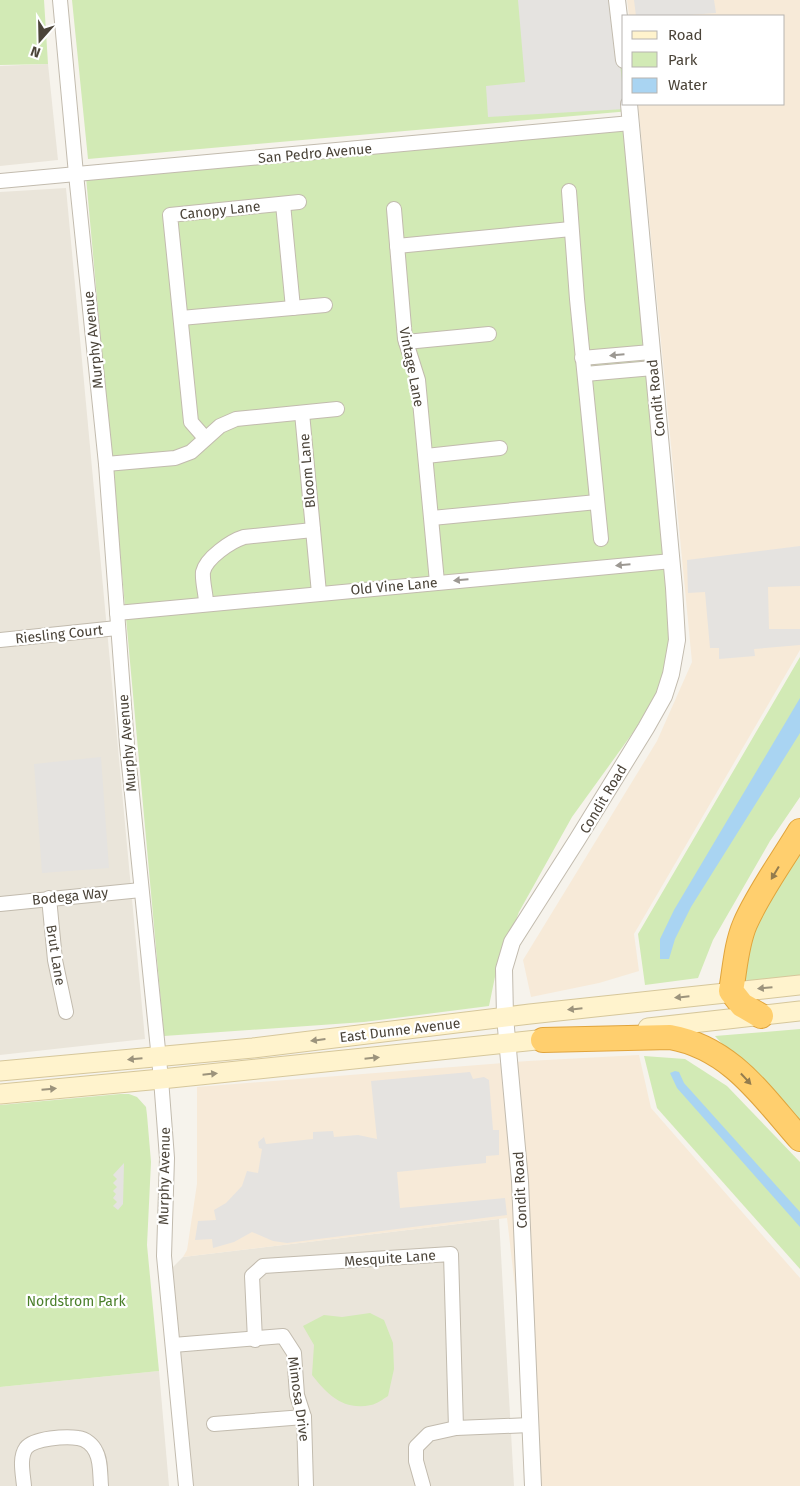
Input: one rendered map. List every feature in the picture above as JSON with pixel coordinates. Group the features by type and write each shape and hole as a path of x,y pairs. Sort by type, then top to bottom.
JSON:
{"highway":[{"path":"761,1016 742,1005 731,991 739,941 745,924 800,832"},
{"path":"543,1040 670,1037 688,1040 720,1056 734,1067 800,1139"}],"main road":[{"name":"East Dunne Avenue","path":"0,1071 281,1044 731,991 800,985"},
{"name":"East Dunne Avenue","path":"0,1094 162,1080 800,1011"}],"street":[{"name":"Murphy Avenue","path":"60,0 106,464 117,628 141,890 162,1080 167,1158 164,1256 186,1486"},
{"path":"617,0 622,43"},
{"name":"Condit Road","path":"533,1486 520,1182 505,1017 504,969 512,942 646,728 672,674 677,640 672,561 629,105"},
{"name":"San Pedro Avenue","path":"0,181 631,123"},
{"path":"568,191 582,358 601,539"},
{"name":"Canopy Lane","path":"205,438 191,422 170,215 299,202"},
{"path":"283,204 293,308"},
{"name":"Vintage Lane","path":"394,208 406,342 418,380 437,582"},
{"path":"397,246 572,229"},
{"path":"181,318 325,305"},
{"path":"406,342 489,334"},
{"path":"582,358 652,360"},
{"path":"585,374 652,360"},
{"path":"106,464 175,458 191,452 220,426 236,419 337,409"},
{"name":"Bloom Lane","path":"302,413 319,593"},
{"path":"426,456 500,448"},
{"path":"432,518 597,502"},
{"path":"206,603 204,572 208,560 234,540 244,537 313,530"},
{"name":"Old Vine Lane","path":"117,613 206,603 672,561"},
{"name":"Riesling Court","path":"0,640 117,628"},
{"name":"Bodega Way","path":"0,904 141,890"},
{"name":"Brut Lane","path":"48,898 55,960 66,1012"},
{"name":"Mesquite Lane","path":"254,1340 252,1276 263,1266 451,1254 456,1428"},
{"name":"Mimosa Drive","path":"173,1346 283,1336 294,1353 297,1395 304,1417 306,1486"},
{"path":"214,1424 304,1417"},
{"path":"423,1486 416,1461 416,1447 429,1434 456,1428 530,1425"},
{"path":"24,1486 22,1459 27,1447 40,1440 79,1438 87,1441 96,1452 102,1486"}],"shaded area":[{"path":"518,0 613,0 622,82 622,105 625,105 625,109 488,117 486,86 525,82"},
{"path":"627,0 800,0 800,650 634,934 639,971 599,983 531,997 523,960 657,741 692,662 638,105 785,105 785,15 629,15"},
{"path":"634,0 714,0 716,13 689,15 636,15"},
{"path":"48,64 58,160 0,166 0,66"},
{"path":"66,188 145,1039 0,1055 0,192"},
{"path":"800,546 800,586 768,587 769,629 800,629 800,645 754,649 755,656 719,659 719,648 710,648 705,592 688,593 687,560"},
{"path":"101,757 109,868 42,873 34,764"},
{"path":"639,1055 651,1108 800,1278 800,1486 538,1486 507,1218 183,1257 187,1250 197,1184 197,1087 528,1061"},
{"path":"470,1072 473,1079 484,1077 489,1080 493,1130 499,1130 499,1155 486,1156 486,1163 397,1172 400,1208 505,1198 507,1215 287,1243 273,1241 252,1232 234,1242 213,1248 212,1239 195,1240 198,1221 216,1220 214,1210 226,1203 242,1186 247,1171 258,1173 262,1149 259,1148 258,1142 264,1137 266,1144 313,1139 313,1132 333,1131 334,1137 358,1135 377,1139 371,1081"},
{"path":"124,1163 123,1204 118,1210 113,1206 117,1202 113,1198 116,1194 113,1191 117,1187 113,1183 117,1179 113,1175"},
{"path":"499,1219 514,1486 189,1486 171,1269 183,1257"},
{"path":"159,1371 169,1486 0,1486 0,1387"}],"green space":[{"path":"0,0 44,0 48,64 0,65"},
{"path":"72,0 617,0 622,41 622,105 625,105 630,111 88,159"},
{"path":"626,131 676,632 655,702 572,817 519,912 496,972 489,1006 364,1022 164,1036 86,177"},
{"path":"800,657 800,797 770,841 713,940 698,978 645,985 638,934"},
{"path":"800,850 800,975 742,982 753,931"},
{"path":"800,1029 800,1130 715,1036"},
{"path":"644,1056 685,1059 727,1086 800,1162 800,1269 657,1108"},
{"name":"Nordstrom Park","path":"129,1094 137,1097 146,1107 151,1162 147,1245 159,1371 0,1387 0,1105"},
{"path":"370,1313 384,1320 393,1343 394,1369 388,1396 378,1403 352,1406 330,1394 312,1375 314,1345 303,1326 324,1315 342,1317"}],"water":[{"path":"800,698 800,733 691,907 675,939 669,959 660,959 660,939 674,910"},
{"path":"679,1072 684,1083 800,1212 800,1227 677,1088 670,1073"}]}
